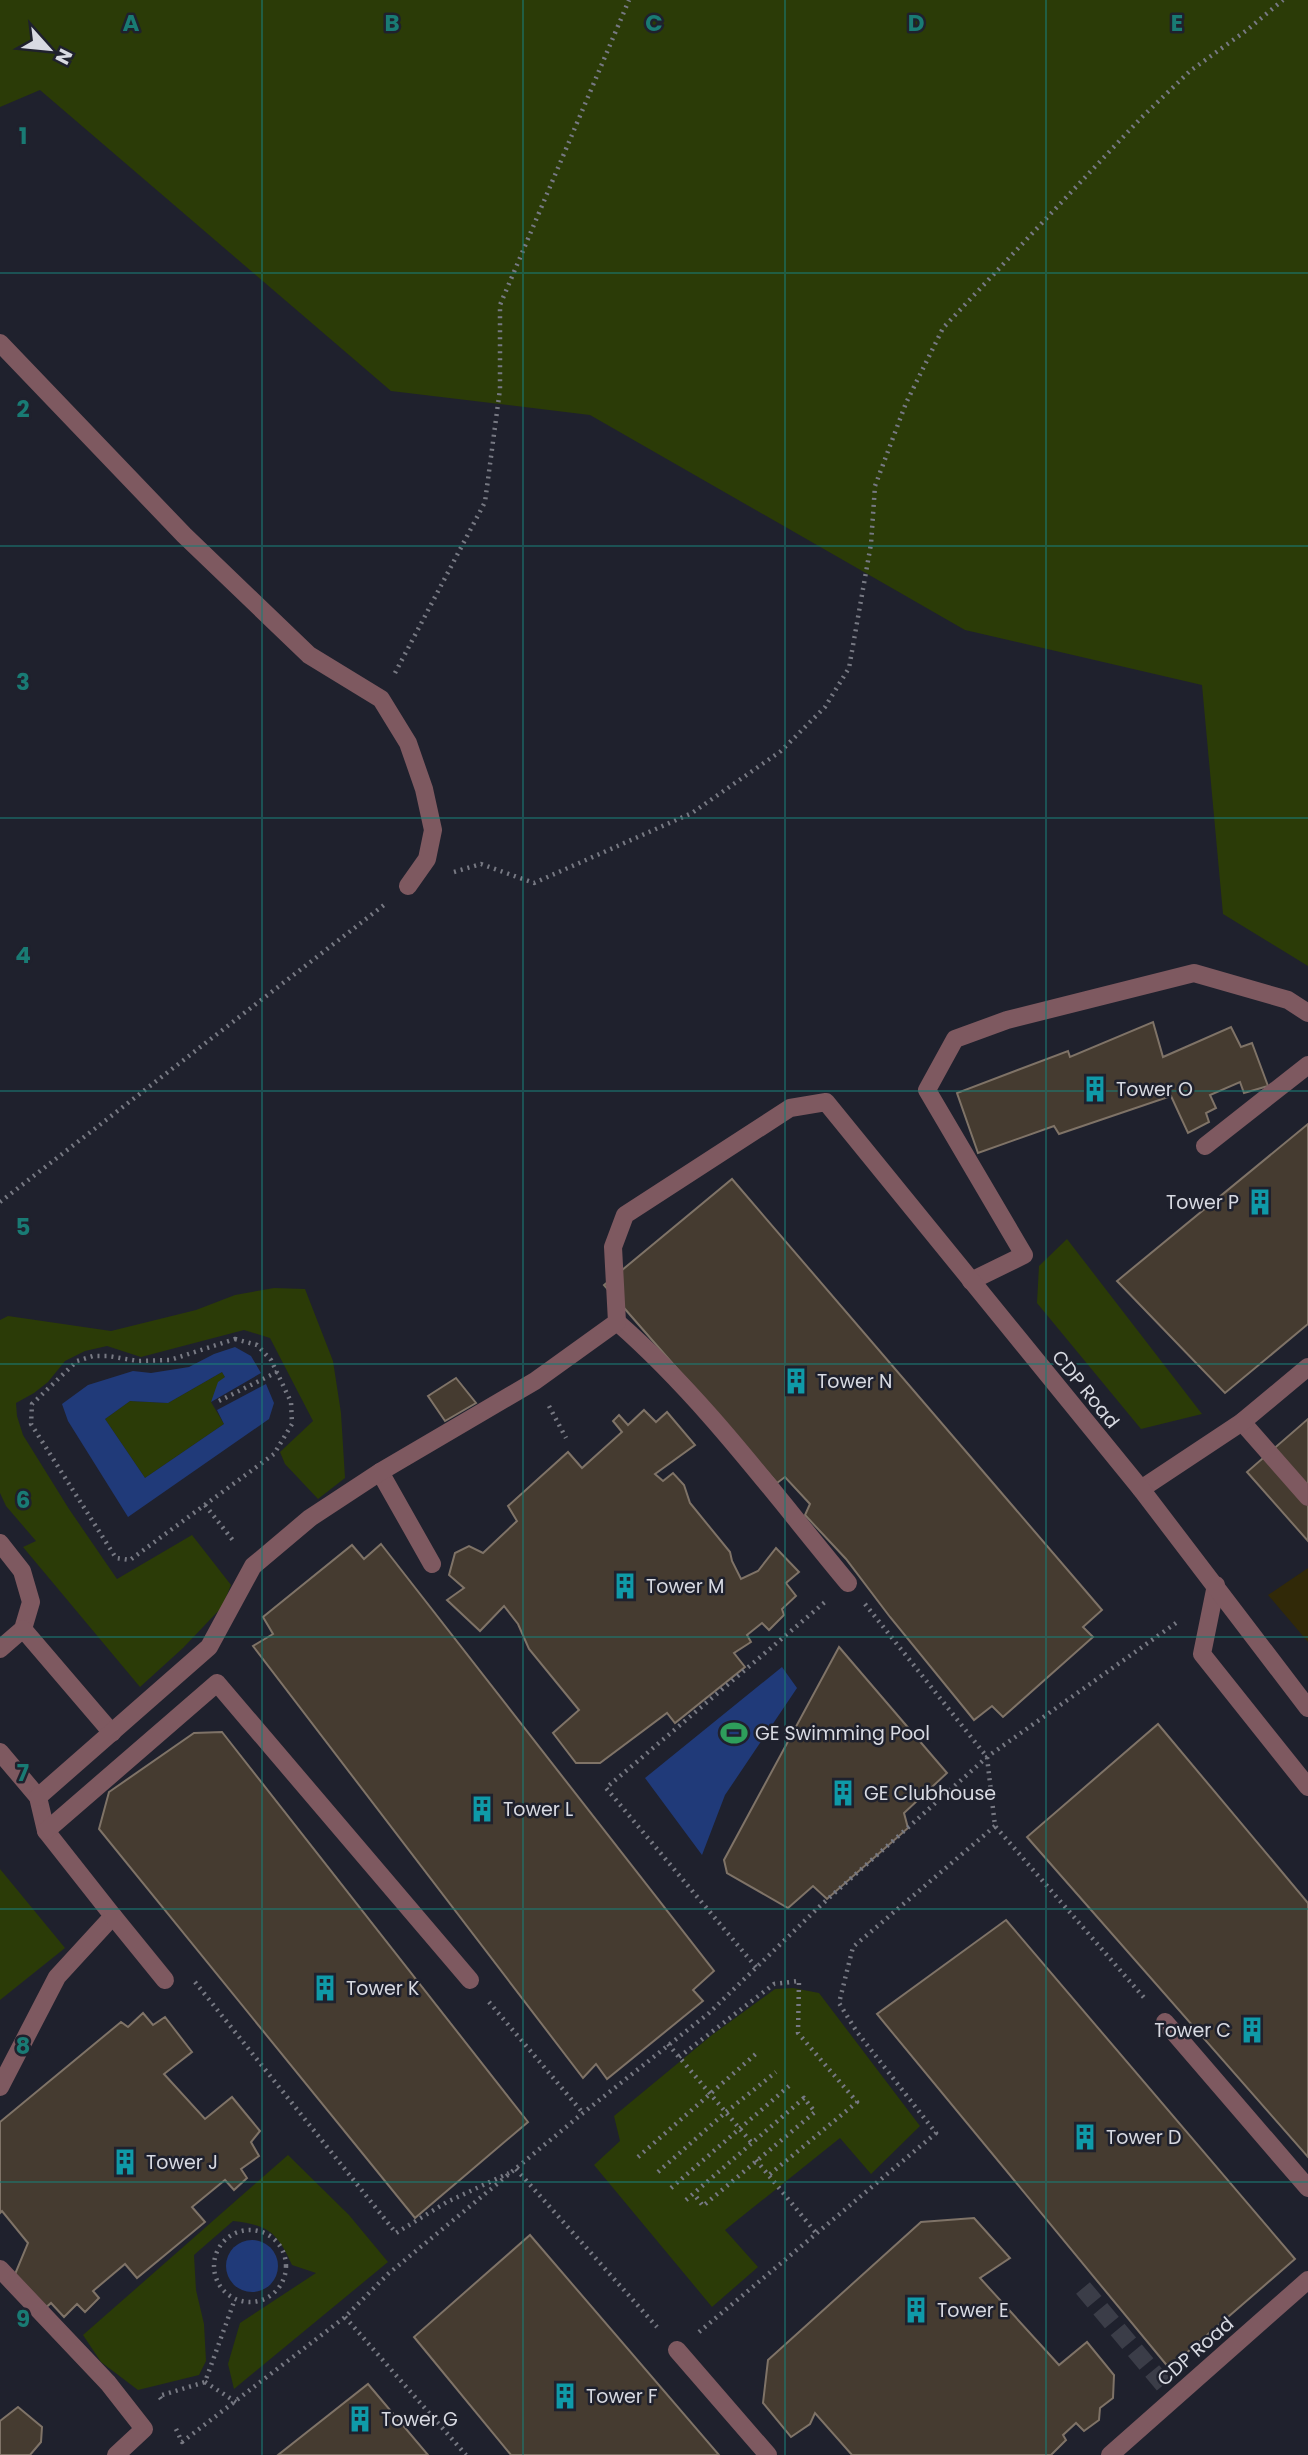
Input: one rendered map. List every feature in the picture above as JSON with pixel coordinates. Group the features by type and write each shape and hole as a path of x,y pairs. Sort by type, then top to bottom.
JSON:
{"street":[{"path":"0,343 184,535 309,655 381,699 408,743 424,789 433,830 427,859 408,886"},
{"path":"971,1281 1024,1255 927,1090 955,1040 1007,1020 1194,973 1288,1000 1308,1013"},
{"path":"1205,1146 1308,1065"},
{"name":"CDP Road","path":"617,1322 613,1247 625,1215 790,1108 826,1102 1141,1489 1308,1708"},
{"path":"38,1797 208,1647 253,1566 310,1518 380,1472 535,1381 617,1322 653,1353 703,1409 848,1583"},
{"path":"1141,1489 1242,1422 1308,1367"},
{"path":"1242,1422 1308,1497"},
{"path":"380,1472 432,1564"},
{"path":"0,1543 22,1571 31,1602 23,1629 0,1649"},
{"path":"1216,1585 1202,1654 1308,1787"},
{"path":"23,1629 111,1733"},
{"path":"46,1831 217,1683 470,1980"},
{"path":"0,1752 38,1797 46,1831 165,1980"},
{"path":"0,2087 57,1977 113,1916"},
{"path":"1165,2022 1308,2188"},
{"path":"0,2269 108,2382 144,2429 116,2455"},
{"name":"CDP Road","path":"1110,2455 1308,2280"},
{"path":"677,2350 768,2455"}],"path":[{"path":"381,699 485,502 500,389 500,305 629,0"},
{"path":"0,1202 408,886 481,864 534,883 692,813 781,751 825,707 849,668 871,544 875,486 906,403 943,328 1141,118 1190,71 1283,0"},
{"path":"235,1339 257,1345 271,1360 291,1402 292,1424 274,1454 205,1505 130,1560 116,1558 31,1424 32,1404 77,1360 93,1356 138,1361 170,1360 235,1339"},
{"path":"219,1401 277,1372"},
{"path":"205,1505 253,1566"},
{"path":"756,1967 606,1788 848,1583 988,1757 995,1825 1165,2022"},
{"path":"170,2419 182,2442 345,2317 388,2274 709,2013 820,1906 988,1757 1179,1621"},
{"path":"516,2169 677,2350 936,2133 857,2032 839,2003 853,1947 995,1825"},
{"path":"188,1974 396,2233 447,2202 516,2169"},
{"path":"470,1980 583,2113"},
{"path":"679,2057 774,1984 799,1981 797,2033 856,2102 769,2175"},
{"path":"668,2044 751,2142"},
{"path":"638,2157 758,2052"},
{"path":"658,2172 776,2072"},
{"path":"671,2188 789,2086"},
{"path":"686,2200 804,2098 815,2112 703,2206 694,2194"},
{"path":"757,2160 817,2234"},
{"path":"245,2230 268,2234 283,2252 284,2276 270,2295 247,2302 235,2299 218,2283 214,2260 218,2249 225,2240 245,2230"},
{"path":"205,2382 235,2299"},
{"path":"345,2317 466,2455"},
{"path":"165,2407 159,2396 205,2382 236,2402"}],"green space":[{"path":"0,0 1308,0 1308,966 1223,914 1202,685 965,630 590,415 391,391 40,90 0,107"},
{"path":"1067,1239 1202,1414 1141,1429 1037,1303 1039,1266"},
{"path":"274,1288 305,1289 333,1361 341,1413 345,1478 318,1499 285,1464 280,1452 313,1421 270,1338 244,1330 141,1357 107,1346 85,1351 65,1361 48,1382 16,1403 23,1435 117,1579 192,1535 231,1585 222,1607 183,1648 140,1687 23,1547 36,1541 6,1506 0,1493 0,1320 8,1316 111,1331 196,1310 235,1295"},
{"path":"222,1372 225,1377 211,1402 224,1424 145,1478 105,1419 130,1401 168,1403"},
{"path":"0,1869 65,1948 0,2000"},
{"path":"793,1988 819,1993 920,2126 871,2174 840,2138 725,2230 758,2267 712,2307 594,2165 620,2141 614,2116 712,2035 775,1989"},
{"path":"288,2155 349,2215 388,2262 234,2389 228,2364 240,2323 316,2273 292,2265 282,2245 271,2232 255,2225 233,2221 194,2255 196,2290 204,2324 206,2361 199,2375 138,2390 101,2362 83,2335"}],"sand":[{"path":"1308,1568 1308,1642 1268,1595"}],"water":[{"path":"235,1347 251,1356 261,1373 211,1402 218,1382 225,1377 222,1372 168,1403 130,1401 105,1419 145,1478 224,1424 217,1410 266,1384 274,1403 269,1419 128,1517 68,1421 62,1404 88,1385 133,1371 151,1373 189,1367"},
{"name":"GE Swimming Pool","path":"782,1667 797,1688 725,1795 702,1855 645,1778"},
{"path":"252,2240 271,2247 278,2266 271,2285 252,2292 233,2285 226,2266 233,2247"}],"building":[{"name":"Tower O","path":"1153,1022 1163,1057 1231,1027 1241,1047 1252,1043 1268,1086 1244,1093 1240,1082 1210,1095 1216,1108 1206,1113 1209,1122 1188,1133 1171,1096 1059,1134 1054,1126 978,1153 957,1093 1068,1051 1070,1057"},
{"name":"Tower P","path":"1308,1124 1308,1324 1225,1393 1117,1281"},
{"name":"Tower N","path":"732,1179 1102,1610 1083,1627 1093,1637 1003,1717 992,1706 974,1720 846,1559 805,1515 810,1504 785,1477 777,1483 604,1285"},
{"path":"456,1378 476,1403 445,1421 428,1396"},
{"name":"Tower M","path":"644,1410 656,1422 667,1412 695,1445 655,1474 663,1481 673,1473 684,1485 690,1503 730,1552 741,1579 758,1571 776,1548 799,1572 786,1583 796,1596 782,1609 784,1615 769,1630 762,1623 747,1635 751,1642 734,1653 745,1667 675,1723 667,1713 600,1763 576,1763 553,1733 579,1710 529,1649 518,1624 504,1606 480,1631 447,1600 464,1588 449,1575 455,1553 469,1546 483,1553 517,1521 508,1506 568,1452 582,1468 622,1432 613,1421 619,1415 628,1425"},
{"path":"1308,1419 1308,1541 1247,1472"},
{"name":"Tower L","path":"381,1544 714,1971 693,1990 703,2001 607,2079 596,2064 583,2078 253,1646 273,1634 263,1617 352,1545 364,1559"},
{"name":"GE Clubhouse","path":"839,1647 947,1773 904,1813 908,1828 827,1899 813,1886 788,1908 727,1873 724,1860"},
{"name":"Tower C","path":"1158,1724 1308,1903 1308,2157 1027,1837"},
{"name":"Tower K","path":"222,1732 528,2122 415,2218 99,1829 109,1792 194,1733"},
{"name":"Tower D","path":"1006,1920 1295,2259 1169,2368 877,2014"},
{"name":"Tower J","path":"143,2013 153,2025 165,2017 192,2052 164,2074 205,2119 232,2097 260,2131 251,2142 259,2156 241,2169 247,2178 234,2190 225,2180 192,2207 205,2222 137,2278 125,2264 93,2291 99,2298 85,2312 77,2304 64,2317 51,2303 43,2310 13,2279 28,2243 2,2211 0,2213 0,2122 121,2022 128,2027"},
{"name":"Tower E","path":"974,2218 1010,2258 980,2278 1059,2365 1087,2342 1114,2375 1113,2398 1100,2408 1099,2420 1084,2431 1076,2423 1063,2435 1066,2440 1051,2455 852,2455 815,2413 810,2424 791,2437 763,2403 768,2360 921,2222"},
{"name":"Tower F","path":"530,2235 719,2455 511,2455 414,2337"},
{"name":"Tower G","path":"368,2384 428,2455 278,2455"},
{"path":"18,2407 42,2427 41,2442 30,2455 0,2455 0,2421"}],"tunnel":[{"path":"1083,2288 1174,2397"}],"place":[{"name":"Tower O","path":"1095,1089"},
{"name":"Tower P","path":"1260,1202"},
{"name":"Tower N","path":"796,1381"},
{"name":"Tower M","path":"625,1586"},
{"name":"GE Swimming Pool","path":"734,1733"},
{"name":"GE Clubhouse","path":"843,1793"},
{"name":"Tower L","path":"482,1809"},
{"name":"Tower K","path":"325,1988"},
{"name":"Tower C","path":"1252,2030"},
{"name":"Tower D","path":"1085,2137"},
{"name":"Tower J","path":"125,2162"},
{"name":"Tower E","path":"916,2310"},
{"name":"Tower F","path":"565,2396"},
{"name":"Tower G","path":"360,2419"}]}
